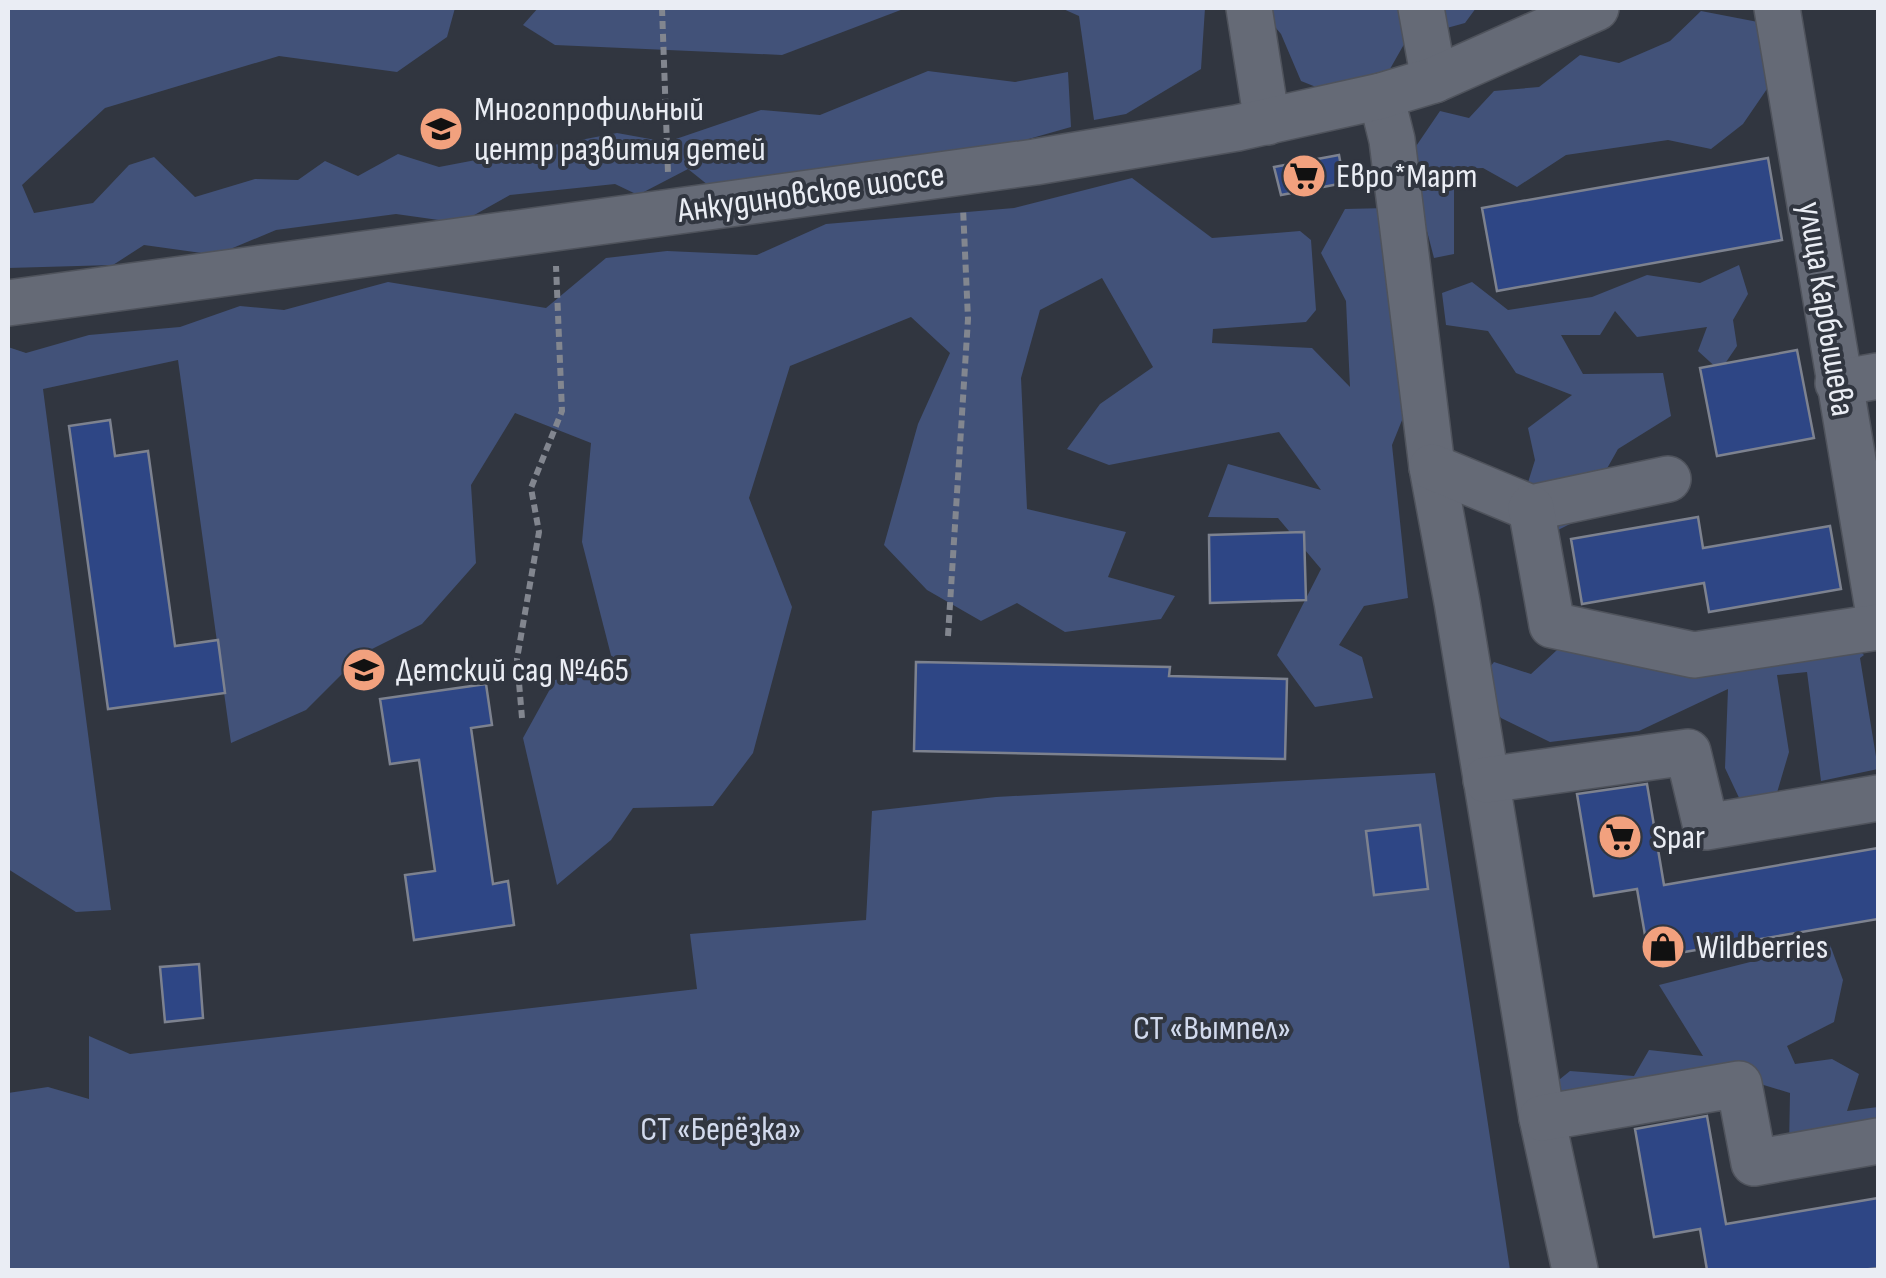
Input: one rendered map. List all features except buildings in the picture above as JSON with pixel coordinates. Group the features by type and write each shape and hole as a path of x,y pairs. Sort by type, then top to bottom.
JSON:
{"street":[{"path":"1249,8 1268,122"},
{"path":"1420,8 1434,80"},
{"name":"Анкудиновское шоссе","path":"8,304 961,172 1268,122 1434,80 1596,8"},
{"name":"улица Карбышева","path":"1777,8 1858,380 1878,610"},
{"path":"1381,96 1392,140 1432,466 1542,1118 1575,1270"},
{"path":"1432,466 1531,508 1668,479"},
{"path":"1531,508 1552,626 1694,654 1878,627"},
{"path":"1486,780 1688,752 1706,827 1878,798"},
{"path":"1542,1118 1739,1084 1754,1163 1878,1142"}],"path":[{"path":"662,8 668,212"},
{"path":"948,636 968,319 961,172"},
{"path":"522,718 518,659 539,532 531,488 562,412 556,254"}],"green space":[{"path":"8,8 455,8 447,37 397,72 279,56 105,108 22,185 34,213 93,203 129,165 154,157 195,197 255,179 298,180 325,161 358,176 398,154 439,167 617,133 667,142 761,110 820,115 928,71 1015,82 1068,72 1071,127 1018,142 713,189 688,169 638,195 615,184 510,195 460,223 396,214 276,230 216,255 144,245 113,265 8,268"},
{"path":"538,8 906,8 782,55 555,45 523,25"},
{"path":"1061,8 1205,8 1201,69 1126,114 1094,120 1079,16"},
{"path":"1259,8 1476,8 1465,23 1407,39 1386,76 1331,93 1301,81 1281,34"},
{"path":"1701,11 1758,22 1769,86 1743,124 1711,149 1668,140 1566,155 1517,187 1483,168 1454,169 1454,254 1434,258 1408,158 1440,111 1469,118 1494,91 1539,87 1580,55 1619,63 1670,41"},
{"path":"1132,178 1212,238 1300,231 1311,240 1316,310 1306,322 1213,329 1212,343 1312,348 1350,387 1346,301 1321,253 1345,209 1388,208 1419,378 1392,445 1408,598 1364,606 1339,645 1362,657 1373,698 1315,707 1277,655 1321,569 1278,518 1208,517 1228,464 1321,490 1279,432 1109,465 1067,449 1100,404 1153,367 1102,278 1040,310 1021,378 1027,509 1126,532 1108,577 1175,596 1161,619 1065,632 1017,603 981,621 927,590 884,545 918,424 950,353 911,317 790,366 749,498 792,607 753,753 713,806 633,808 611,840 557,885 523,738 555,680 614,667 582,542 591,443 515,413 471,485 476,563 422,624 362,654 306,710 231,743 178,360 43,389 111,910 76,912 8,869 8,347 26,353 89,335 180,327 240,306 284,310 388,282 546,308 606,258 667,251 757,255 826,224 1014,208"},
{"path":"1739,265 1748,294 1733,320 1737,346 1720,371 1698,351 1707,327 1637,337 1615,311 1600,335 1561,335 1583,374 1663,373 1671,416 1618,449 1578,520 1548,535 1516,521 1535,460 1528,428 1572,395 1516,373 1488,331 1446,325 1442,293 1472,282 1508,310 1592,297 1647,275 1700,283"},
{"path":"1570,638 1859,650 1864,655 1860,658 1878,769 1821,781 1807,672 1777,675 1789,752 1776,796 1741,802 1725,768 1728,689 1639,731 1550,742 1501,718 1477,683 1494,662 1531,674"},
{"path":"1435,773 1510,1270 8,1270 8,1093 48,1087 89,1099 89,1036 130,1054 697,989 690,934 866,920 872,811 996,797"},
{"path":"1829,942 1843,980 1834,1022 1787,1046 1795,1064 1832,1059 1859,1074 1847,1111 1878,1107 1878,1136 1789,1148 1790,1093 1731,1075 1539,1096 1570,1071 1634,1076 1649,1050 1703,1056 1659,985"}],"place":[{"name":"Многопрофильный центр развития детей","path":"441,129"},
{"name":"Евро*Март","path":"1304,176"},
{"name":"Детский сад №465","path":"364,670"},
{"name":"Spar","path":"1620,837"},
{"name":"Wildberries","path":"1663,947"}],"park label":[{"name":"СТ «Вымпел»","path":"1212,1028"},
{"name":"СТ «Берёзка»","path":"721,1129"}]}
